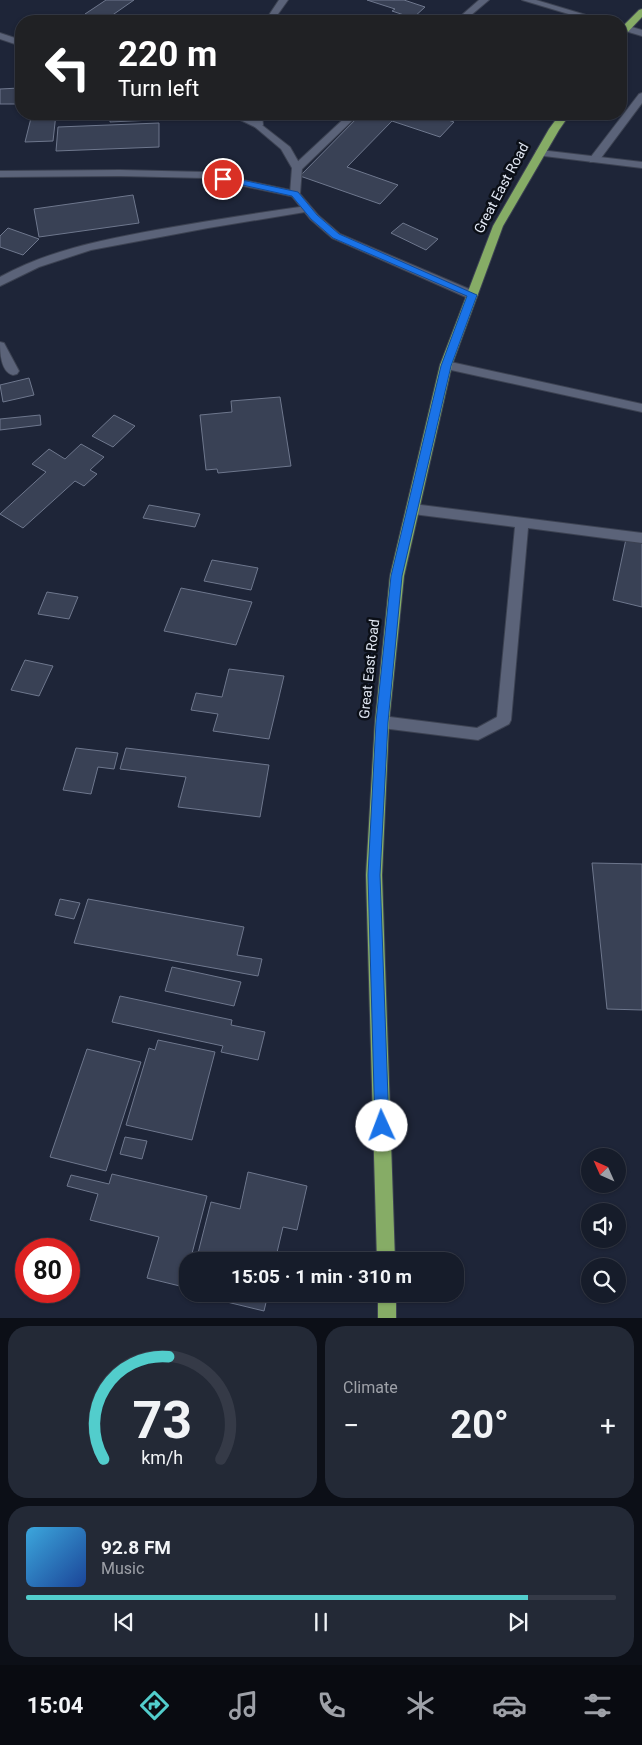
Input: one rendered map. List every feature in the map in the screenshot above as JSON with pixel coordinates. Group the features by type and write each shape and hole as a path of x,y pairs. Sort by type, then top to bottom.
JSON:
{"highway":[{"path":"627,26 642,12"},
{"name":"Great East Road","path":"386,1252 374,875 382,722 397,576 446,366 498,226 561,120"},
{"path":"387,1302 387,1318"}],"street":[{"path":"276,15 284,0"},
{"path":"467,15 486,0"},
{"path":"526,0 579,15"},
{"path":"564,11 573,0"},
{"path":"627,31 642,33"},
{"path":"0,36 15,41"},
{"path":"627,116 642,96"},
{"path":"247,120 258,125 285,147 296,168 295,194"},
{"path":"258,120 258,125"},
{"path":"296,168 348,120"},
{"path":"594,160 624,120"},
{"path":"540,153 642,166"},
{"path":"0,174 120,173 205,175 295,194 336,236 472,295"},
{"path":"0,282 19,270 83,247 210,223 307,208"},
{"path":"0,346 13,371"},
{"path":"446,366 642,408"},
{"path":"413,509 642,538"},
{"path":"382,722 478,734 504,720 522,522"}],"building":[{"path":"106,0 134,0 113,15 85,14"},
{"path":"367,0 404,0 425,7 416,15 404,15 392,11 395,9"},
{"path":"15,88 15,104 0,104 0,89"},
{"path":"30,120 55,120 53,141 25,142"},
{"path":"110,120 153,120 110,122"},
{"path":"355,120 448,120 454,122 440,137 392,121 347,167 398,185 380,204 300,176"},
{"path":"159,123 159,147 56,151 58,127"},
{"path":"133,195 139,223 39,237 34,209"},
{"path":"403,223 438,239 426,250 391,233"},
{"path":"8,228 39,239 23,255 0,247 0,236"},
{"path":"29,378 34,395 3,402 0,385"},
{"path":"280,397 291,466 218,473 217,469 206,470 200,415 232,412 231,401"},
{"path":"40,415 41,425 0,430 0,419"},
{"path":"114,415 135,426 113,447 92,436"},
{"path":"81,444 104,457 90,470 97,474 84,486 75,481 23,528 0,514 46,472 32,464 49,449 65,459"},
{"path":"149,505 200,514 195,527 143,518"},
{"path":"626,539 642,542 642,607 613,600"},
{"path":"212,560 258,568 251,590 204,581"},
{"path":"181,588 252,602 236,645 164,631"},
{"path":"47,592 78,597 69,619 38,614"},
{"path":"25,660 53,666 39,696 11,690"},
{"path":"229,669 284,676 269,739 213,731 218,714 191,710 196,693 222,697"},
{"path":"76,748 118,753 114,769 98,767 91,794 63,790"},
{"path":"126,748 269,765 260,817 178,807 186,777 120,769"},
{"path":"592,863 642,864 642,1010 607,1009"},
{"path":"60,899 80,903 74,919 55,915"},
{"path":"88,899 244,927 237,955 262,959 258,976 74,943"},
{"path":"172,967 241,982 234,1006 165,991"},
{"path":"120,996 232,1020 231,1025 265,1032 258,1060 221,1052 223,1046 112,1022"},
{"path":"158,1040 215,1052 192,1140 126,1125 149,1048 155,1050"},
{"path":"87,1049 141,1062 106,1171 50,1157"},
{"path":"125,1137 147,1141 142,1159 120,1154"},
{"path":"248,1172 307,1186 297,1230 283,1227 277,1252 198,1252 211,1202 240,1209"},
{"path":"112,1174 207,1196 192,1252 179,1252 179,1286 147,1278 159,1237 90,1220 98,1194 67,1186 71,1175 109,1184"},
{"path":"227,1302 266,1302 264,1311"}],"route":[{"path":"223,179 295,194 314,217 336,236 472,295 446,366 397,576 382,722 374,875 382,1126"}]}
